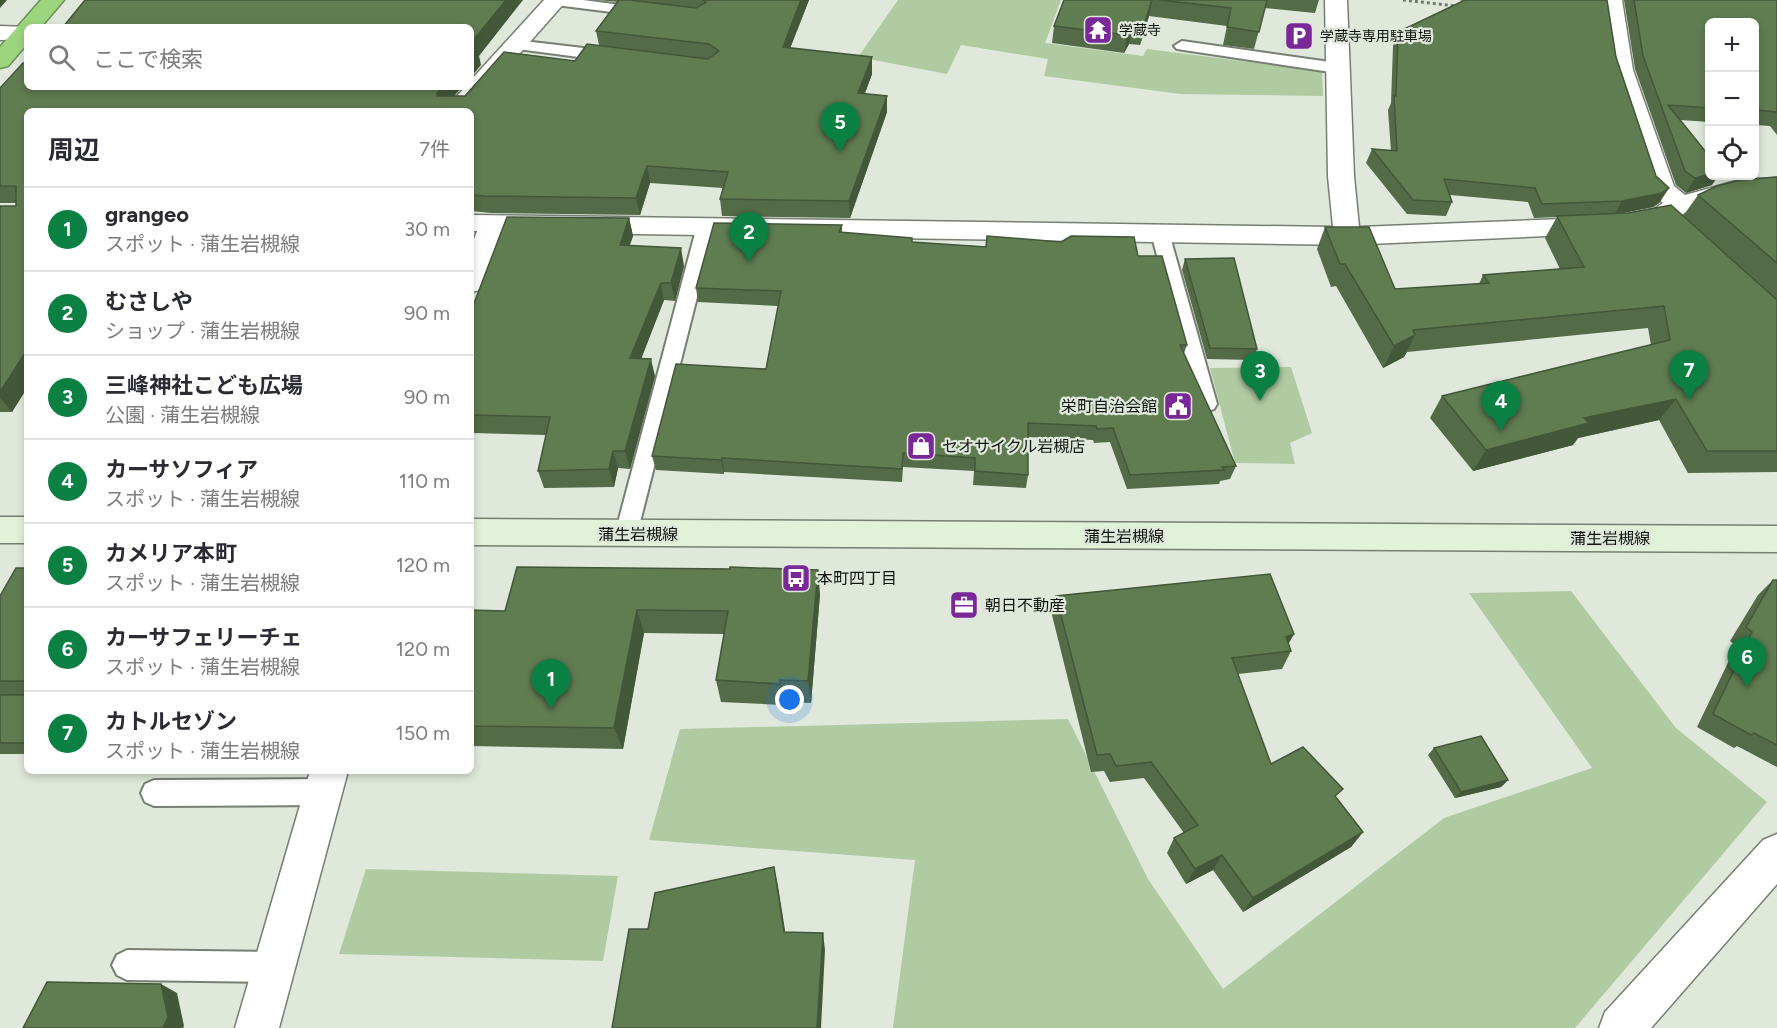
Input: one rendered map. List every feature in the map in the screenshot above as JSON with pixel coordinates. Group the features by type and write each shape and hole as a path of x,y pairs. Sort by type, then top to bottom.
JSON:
{"highway":[{"path":"32,24 52,0"},
{"path":"0,62 24,34"}],"main road":[{"path":"0,530 24,530"},
{"name":"蒲生岩槻線","path":"474,532 1777,539"}],"street":[{"path":"459,108 556,0"},
{"path":"1336,0 1341,176 1347,236"},
{"path":"1611,0 1622,70 1662,189 1674,217"},
{"path":"0,33 24,30"},
{"path":"474,268 483,223 1347,236 1614,225 1674,217 1740,188 1777,186"},
{"path":"257,1028 276,967 326,782"},
{"path":"1621,1028 1777,855"}],"lane":[{"path":"556,0 655,13"},
{"path":"515,45 630,58"},
{"path":"1182,46 1337,68"},
{"path":"626,534 706,226"},
{"path":"1160,233 1208,404"},
{"path":"154,793 326,782"},
{"path":"127,965 276,967"}],"path":[{"path":"1403,0 1458,7"}],"green space":[{"path":"898,0 1061,0 1045,43 1143,56 1147,49 1322,71 1323,96 1180,94 1044,76 1048,59 961,45 947,74 858,57"},
{"path":"1291,367 1312,433 1290,443 1295,464 1235,463 1210,368"},
{"path":"1571,591 1676,728 1767,802 1575,1028 893,1028 915,860 649,840 680,729 1068,719 1148,879 1223,989 1444,818 1592,768 1469,593"},
{"path":"366,869 618,876 603,961 339,954"}],"building":[{"path":"85,0 506,0 474,39 474,24 65,24"},
{"path":"619,0 696,8 706,2 703,0 801,0 783,47 872,57 858,93 887,96 849,201 720,199 728,172 647,166 636,198 474,195 474,108 24,108 24,355 0,392 0,206 16,206 16,186 0,186 0,88 23,63 24,90 440,90 437,96 465,96 470,90 474,90 474,86 504,52 575,61 587,44 708,59 719,51 709,44 596,31"},
{"path":"1064,0 1152,0 1143,28 1132,27 1127,35 1054,26"},
{"path":"1159,0 1267,0 1259,32 1227,27 1231,8"},
{"path":"1465,0 1607,0 1616,57 1656,176 1669,188 1662,193 1622,201 1542,204 1535,188 1444,179 1452,202 1413,200 1372,149 1397,151 1394,96 1396,96 1398,32"},
{"path":"1634,0 1777,0 1777,112 1759,110 1759,18 1705,18 1705,108 1668,105 1705,151 1705,175 1695,178 1685,171 1643,56"},
{"path":"1777,177 1777,263 1698,195 1717,186 1740,180"},
{"path":"1671,205 1777,300 1777,451 1707,451 1676,399 1584,418 1589,423 1486,450 1442,396 1670,340 1664,306 1413,330 1415,335 1394,346 1345,264 1340,264 1325,227 1369,227 1395,289 1489,283 1483,275 1584,267 1557,216 1628,213"},
{"path":"507,217 629,218 620,245 681,248 671,283 661,283 630,358 651,359 625,451 613,451 609,469 538,471 550,417 474,415 474,303"},
{"path":"714,223 842,225 839,232 912,238 912,242 986,247 987,236 1061,242 1071,236 1134,237 1138,256 1162,256 1187,345 1180,345 1236,466 1222,467 1224,470 1130,475 1113,428 1097,429 1096,426 1028,423 1028,475 975,471 975,458 903,453 902,469 652,456 676,364 766,369 781,291 696,288"},
{"path":"1234,258 1257,349 1210,348 1185,259"},
{"path":"517,567 730,569 730,567 818,570 808,681 780,680 780,684 716,680 728,611 637,610 614,728 474,726 474,610 505,611"},
{"path":"16,568 24,568 24,681 0,681 0,596"},
{"path":"1270,574 1294,634 1286,637 1291,651 1232,658 1271,764 1303,747 1343,789 1335,796 1363,832 1253,898 1222,855 1195,869 1174,838 1198,825 1151,762 1116,766 1110,754 1097,755 1056,596"},
{"path":"1773,580 1777,580 1777,745 1754,733 1751,735 1713,714 1752,632 1746,627"},
{"path":"0,695 24,695 24,743 0,743"},
{"path":"1481,736 1508,780 1461,792 1434,748"},
{"path":"774,867 784,932 823,933 817,1028 612,1028 629,929 648,929 655,893"},
{"path":"47,982 161,984 168,1017 163,1028 23,1028"}],"place":[{"name":"学蔵寺","path":"1098,30"},
{"name":"学蔵寺専用駐車場","path":"1299,36"},
{"name":"カメリア本町","path":"840,152"},
{"name":"むさしや","path":"749,262"},
{"name":"カトルセゾン","path":"1689,400"},
{"name":"三峰神社こども広場","path":"1260,401"},
{"name":"栄町自治会館","path":"1178,406"},
{"name":"カーサソフィア","path":"1501,431"},
{"name":"セオサイクル岩槻店","path":"921,446"},
{"name":"本町四丁目","path":"796,578"},
{"name":"朝日不動産","path":"964,605"},
{"name":"カーサフェリーチェ","path":"1747,687"},
{"name":"grangeo","path":"551,709"}]}
